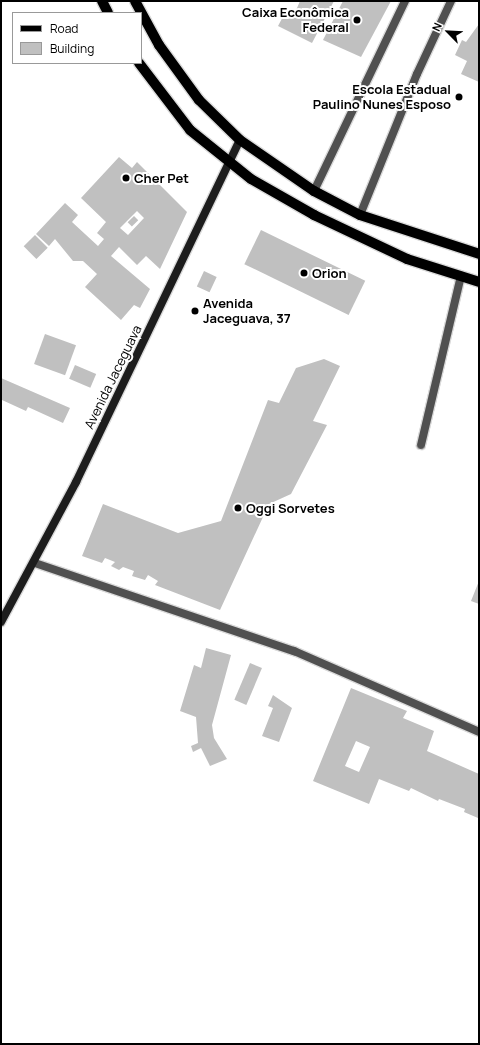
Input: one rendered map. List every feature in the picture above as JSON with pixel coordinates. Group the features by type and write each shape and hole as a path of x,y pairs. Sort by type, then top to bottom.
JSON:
{"main road":[{"path":"102,1 108,12"},
{"path":"134,1 140,12"},
{"path":"142,15 159,45 199,100 240,140 314,192 360,215 479,254"},
{"path":"140,64 190,130 228,164 314,215 407,259 479,282"},
{"name":"Avenida Jaceguava","path":"1,622 34,563 240,140"}],"street":[{"path":"314,192 405,1"},
{"path":"360,215 416,74 451,1"},
{"path":"421,445 461,276"},
{"path":"34,563 294,651 479,732"}],"building":[{"path":"300,1 334,1 312,43 278,26 286,11 294,15"},
{"name":"Caixa Econômica Federal","path":"343,1 391,1 361,57 323,40"},
{"path":"479,24 479,82 461,74 467,61 455,55 462,40 466,42"},
{"path":"119,157 132,168 137,162 187,212 160,269 146,256 137,265 119,247 111,256 150,289 140,308 134,305 121,320 85,287 97,274 83,261 73,261 55,239 49,246 36,234 65,203 78,215 72,222 98,246 104,239 97,233 106,222 81,198","holes":["137,211 144,218 128,235 120,228"]},
{"path":"134,216 138,220 132,227 128,222"},
{"name":"Orion","path":"261,230 365,281 349,315 244,264"},
{"path":"35,235 48,248 36,259 24,246"},
{"path":"204,271 217,277 210,292 197,286"},
{"path":"45,334 76,345 65,375 34,364"},
{"path":"324,359 340,366 313,421 327,425 291,494 269,504 220,610 155,585 158,581 148,575 145,580 132,576 134,571 123,567 119,570 111,566 115,562 105,558 102,563 82,556 103,504 178,533 221,521 268,400 279,403 296,368"},
{"path":"75,365 96,374 90,388 69,379"},
{"path":"1,378 70,408 63,423 28,407 26,411 2,400 1,403"},
{"path":"479,581 479,604 471,601"},
{"path":"206,648 231,655 212,725 214,738 227,759 210,766 201,748 193,752 191,746 198,743 196,717 180,711 194,665 201,668"},
{"path":"250,663 262,668 246,705 234,700"},
{"path":"351,688 407,711 403,718 434,731 427,751 479,774 478,818 464,812 465,809 439,799 438,801 411,788 409,791 379,779 369,804 313,781","holes":["356,741 370,747 359,772 345,766"]},
{"path":"273,695 292,708 279,742 262,736 273,708 268,706"}],"place":[{"name":"Caixa Econômica Federal","path":"357,20"},
{"name":"Escola Estadual Paulino Nunes Esposo","path":"459,97"},
{"name":"Cher Pet","path":"126,178"},
{"name":"Orion","path":"304,273"},
{"name":"Avenida Jaceguava, 37","path":"195,311"},
{"name":"Oggi Sorvetes","path":"238,508"}]}
